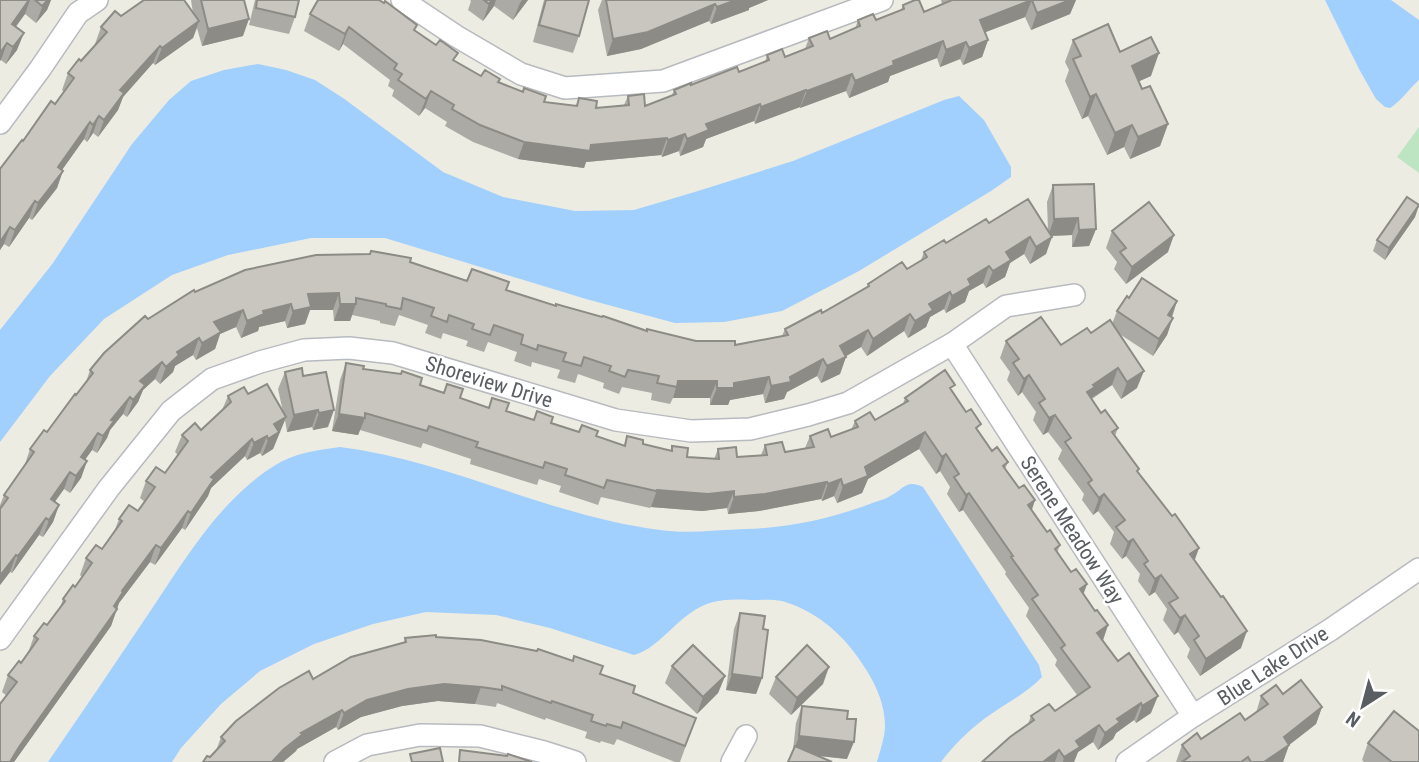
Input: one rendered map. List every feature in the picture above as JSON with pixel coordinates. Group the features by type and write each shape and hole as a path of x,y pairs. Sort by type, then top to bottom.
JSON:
{"street":[{"path":"0,123 78,13 97,0"},
{"path":"402,0 521,74 565,88 663,81 882,0"},
{"name":"Shoreview Drive","path":"0,639 109,488 171,411 212,379 260,362 304,350 349,348 393,353 615,420 691,431 751,429 848,403 952,344 1006,306 1074,295"},
{"name":"Serene Meadow Way","path":"952,344 1193,716"},
{"name":"Blue Lake Drive","path":"1127,762 1419,569"},
{"path":"335,762 366,745 420,735 481,736 576,762"},
{"path":"732,762 746,736"}],"green space":[{"path":"1419,127 1419,173 1397,157"}],"water":[{"path":"1325,0 1391,0 1419,20 1419,80 1390,108 1376,99"},
{"path":"258,64 315,80 443,172 503,197 575,211 634,210 698,191 793,161 959,96 984,120 1011,167 1011,177 859,271 782,311 724,322 675,323 385,238 311,238 228,255 172,275 104,319 50,376 0,442 0,330 53,263 132,144 169,100 191,81 224,70"},
{"path":"340,447 421,464 579,513 670,531 762,528 795,524 844,513 887,498 909,484 917,485 923,487 1039,665 1042,677 972,729 941,762 877,762 885,719 880,697 871,677 851,648 831,628 808,612 782,601 736,599 713,602 690,613 654,645 634,655 550,628 496,615 426,612 373,624 314,644 260,671 221,704 181,748 172,762 48,762 188,554 219,515 254,480 274,466 306,453"}],"building":[{"path":"0,0 29,0 12,24 24,33 13,47 7,43 0,53"},
{"path":"35,0 48,0 42,6"},
{"path":"144,0 184,0 199,21 162,48 160,46 120,90 124,93 104,120 99,116 93,125 90,122 58,167 63,171 38,203 35,201 15,230 10,227 0,242 0,169 51,101 55,104 74,78 68,73 107,32 101,27 115,11 121,16"},
{"path":"201,0 244,0 249,19 208,29"},
{"path":"257,0 299,0 295,17 256,8"},
{"path":"318,0 385,1 417,25 414,30 436,45 440,40 458,53 453,60 481,76 485,70 500,79 498,82 523,92 524,88 546,96 544,102 577,106 579,98 597,101 596,108 629,105 628,96 644,94 645,106 676,94 674,90 691,83 737,67 739,72 769,60 767,55 782,49 785,57 813,46 809,38 827,31 830,39 860,26 858,20 873,14 876,20 904,9 903,5 915,0 919,0 924,12 952,0 1032,0 980,20 988,40 969,48 966,42 946,50 943,41 893,61 894,65 855,81 852,74 706,124 709,130 687,139 685,134 668,140 591,145 590,151 524,142 480,125 452,109 454,105 431,91 426,99 398,80 402,74 394,69 397,64 349,27 345,34 310,14"},
{"path":"546,0 589,0 579,36 539,25"},
{"path":"606,0 736,0 717,7 715,4 648,32 613,39"},
{"path":"1032,0 1070,0 1037,13"},
{"path":"1108,24 1120,52 1151,37 1159,53 1132,66 1142,89 1150,86 1168,124 1138,137 1132,125 1115,133 1096,94 1090,97 1073,59 1081,56 1073,40"},
{"path":"1094,184 1096,229 1079,230 1078,218 1054,219 1053,185"},
{"path":"1407,197 1419,205 1389,248 1377,240"},
{"path":"1028,199 1052,237 1036,247 1030,237 1006,252 1011,260 993,271 989,266 968,279 971,285 952,296 950,292 929,304 933,310 915,321 910,314 873,339 868,330 840,346 846,357 827,366 823,359 790,377 791,382 771,386 769,377 734,383 734,388 717,388 717,381 678,381 677,387 657,383 659,376 628,370 625,377 609,371 611,366 584,357 581,366 563,361 566,353 538,345 537,350 521,344 523,335 494,325 490,335 472,329 474,324 449,315 447,322 431,316 434,308 403,298 401,309 356,298 356,304 340,304 339,293 308,294 311,307 293,311 291,304 263,311 264,314 247,321 243,310 214,322 221,332 202,343 199,338 177,352 179,355 166,367 162,362 140,381 145,385 133,400 130,397 111,420 114,421 103,436 98,433 81,457 87,461 76,476 70,472 51,499 59,505 49,520 46,518 0,576 0,509 8,498 4,495 34,452 30,449 44,430 47,432 93,373 90,370 104,353 145,316 148,319 194,290 195,292 245,270 316,255 370,254 371,251 411,258 410,262 467,281 472,269 509,282 506,290 556,306 603,316 647,331 696,341 735,341 735,345 788,335 785,329 821,310 822,313 869,286 868,284 902,262 907,269 927,257 924,252 944,240 946,243 986,219 989,223"},
{"path":"1149,202 1174,235 1132,267 1120,252 1126,248 1112,231"},
{"path":"1142,278 1177,301 1168,315 1173,318 1159,339 1117,311"},
{"path":"1041,317 1061,345 1087,328 1091,333 1110,320 1144,371 1127,382 1118,368 1087,392 1101,413 1105,410 1118,428 1112,432 1139,469 1137,471 1172,516 1175,514 1199,548 1190,554 1247,631 1206,659 1194,640 1199,636 1185,615 1180,618 1169,603 1178,598 1161,575 1155,579 1144,564 1148,561 1133,539 1128,542 1116,527 1125,520 1104,494 1099,498 1088,483 1092,480 1065,442 1071,438 1055,415 1049,418 1039,403 1045,399 1029,375 1024,379 1013,363 1019,359 1006,341"},
{"path":"346,363 364,366 363,369 401,374 402,371 422,378 420,385 444,393 447,384 463,389 460,398 489,408 492,398 509,403 506,411 534,420 537,411 553,417 551,423 579,432 582,425 598,431 596,436 625,446 627,436 643,440 643,444 672,451 672,446 688,448 687,457 719,459 718,449 736,447 737,457 767,455 765,445 782,442 785,452 814,447 810,436 828,429 831,437 858,427 855,421 870,412 875,420 908,401 905,398 945,370 955,385 950,388 966,412 971,409 981,424 976,428 992,451 997,447 1008,462 1003,466 1019,488 1024,485 1035,500 1028,505 1060,545 1055,549 1071,572 1076,569 1087,584 1080,589 1108,625 1097,633 1118,661 1129,653 1158,696 1142,706 1141,703 1117,719 1120,722 1105,733 1099,725 1076,741 1080,747 1064,757 1059,750 1043,762 982,762 1034,720 1031,716 1049,704 1055,711 1090,687 1061,648 1065,645 1032,599 1038,595 1011,557 1013,556 969,493 966,495 954,477 959,474 946,454 942,457 925,432 865,467 868,476 843,486 841,479 828,484 827,482 734,497 734,491 708,494 656,491 607,480 604,488 565,475 567,469 545,462 543,468 476,447 478,442 429,426 427,431 365,413 365,418 339,414"},
{"path":"302,368 303,376 326,372 334,410 294,415 285,372"},
{"path":"267,384 286,417 274,424 279,432 254,443 252,439 211,477 214,479 191,513 188,511 161,548 156,545 122,591 114,606 117,609 10,762 0,762 0,704 17,682 8,675 19,661 21,663 38,639 34,636 44,623 47,625 73,585 75,587 92,563 86,558 96,545 102,549 122,521 119,519 129,505 138,511 155,487 146,481 156,467 165,473 188,441 182,435 195,423 201,430 231,402 228,396 244,387 248,394"},
{"path":"740,613 765,616 763,629 768,630 762,678 732,674"},
{"path":"436,635 481,640 537,651 538,649 573,661 574,656 603,666 600,674 635,686 633,693 696,718 685,746 623,722 621,728 607,724 606,726 591,721 593,715 502,686 502,690 444,684 408,689 367,700 344,713 342,710 301,733 303,734 272,762 203,762 225,741 221,737 236,721 279,688 309,671 313,679 351,657 406,642 405,638"},
{"path":"693,645 725,676 703,697 672,666"},
{"path":"807,645 829,667 797,698 776,677"},
{"path":"1301,680 1322,707 1284,737 1289,745 1264,762 1251,762 1248,757 1241,762 1182,762 1190,756 1182,745 1197,733 1201,739 1240,713 1245,720 1268,704 1261,696 1276,685 1283,694"},
{"path":"802,706 848,711 847,719 856,719 854,742 799,736"},
{"path":"1394,711 1419,731 1419,762 1392,762 1368,743"},
{"path":"795,746 832,762 788,762"},
{"path":"440,748 443,762 412,762 410,754"},
{"path":"460,750 508,754 532,762 459,762"}]}
